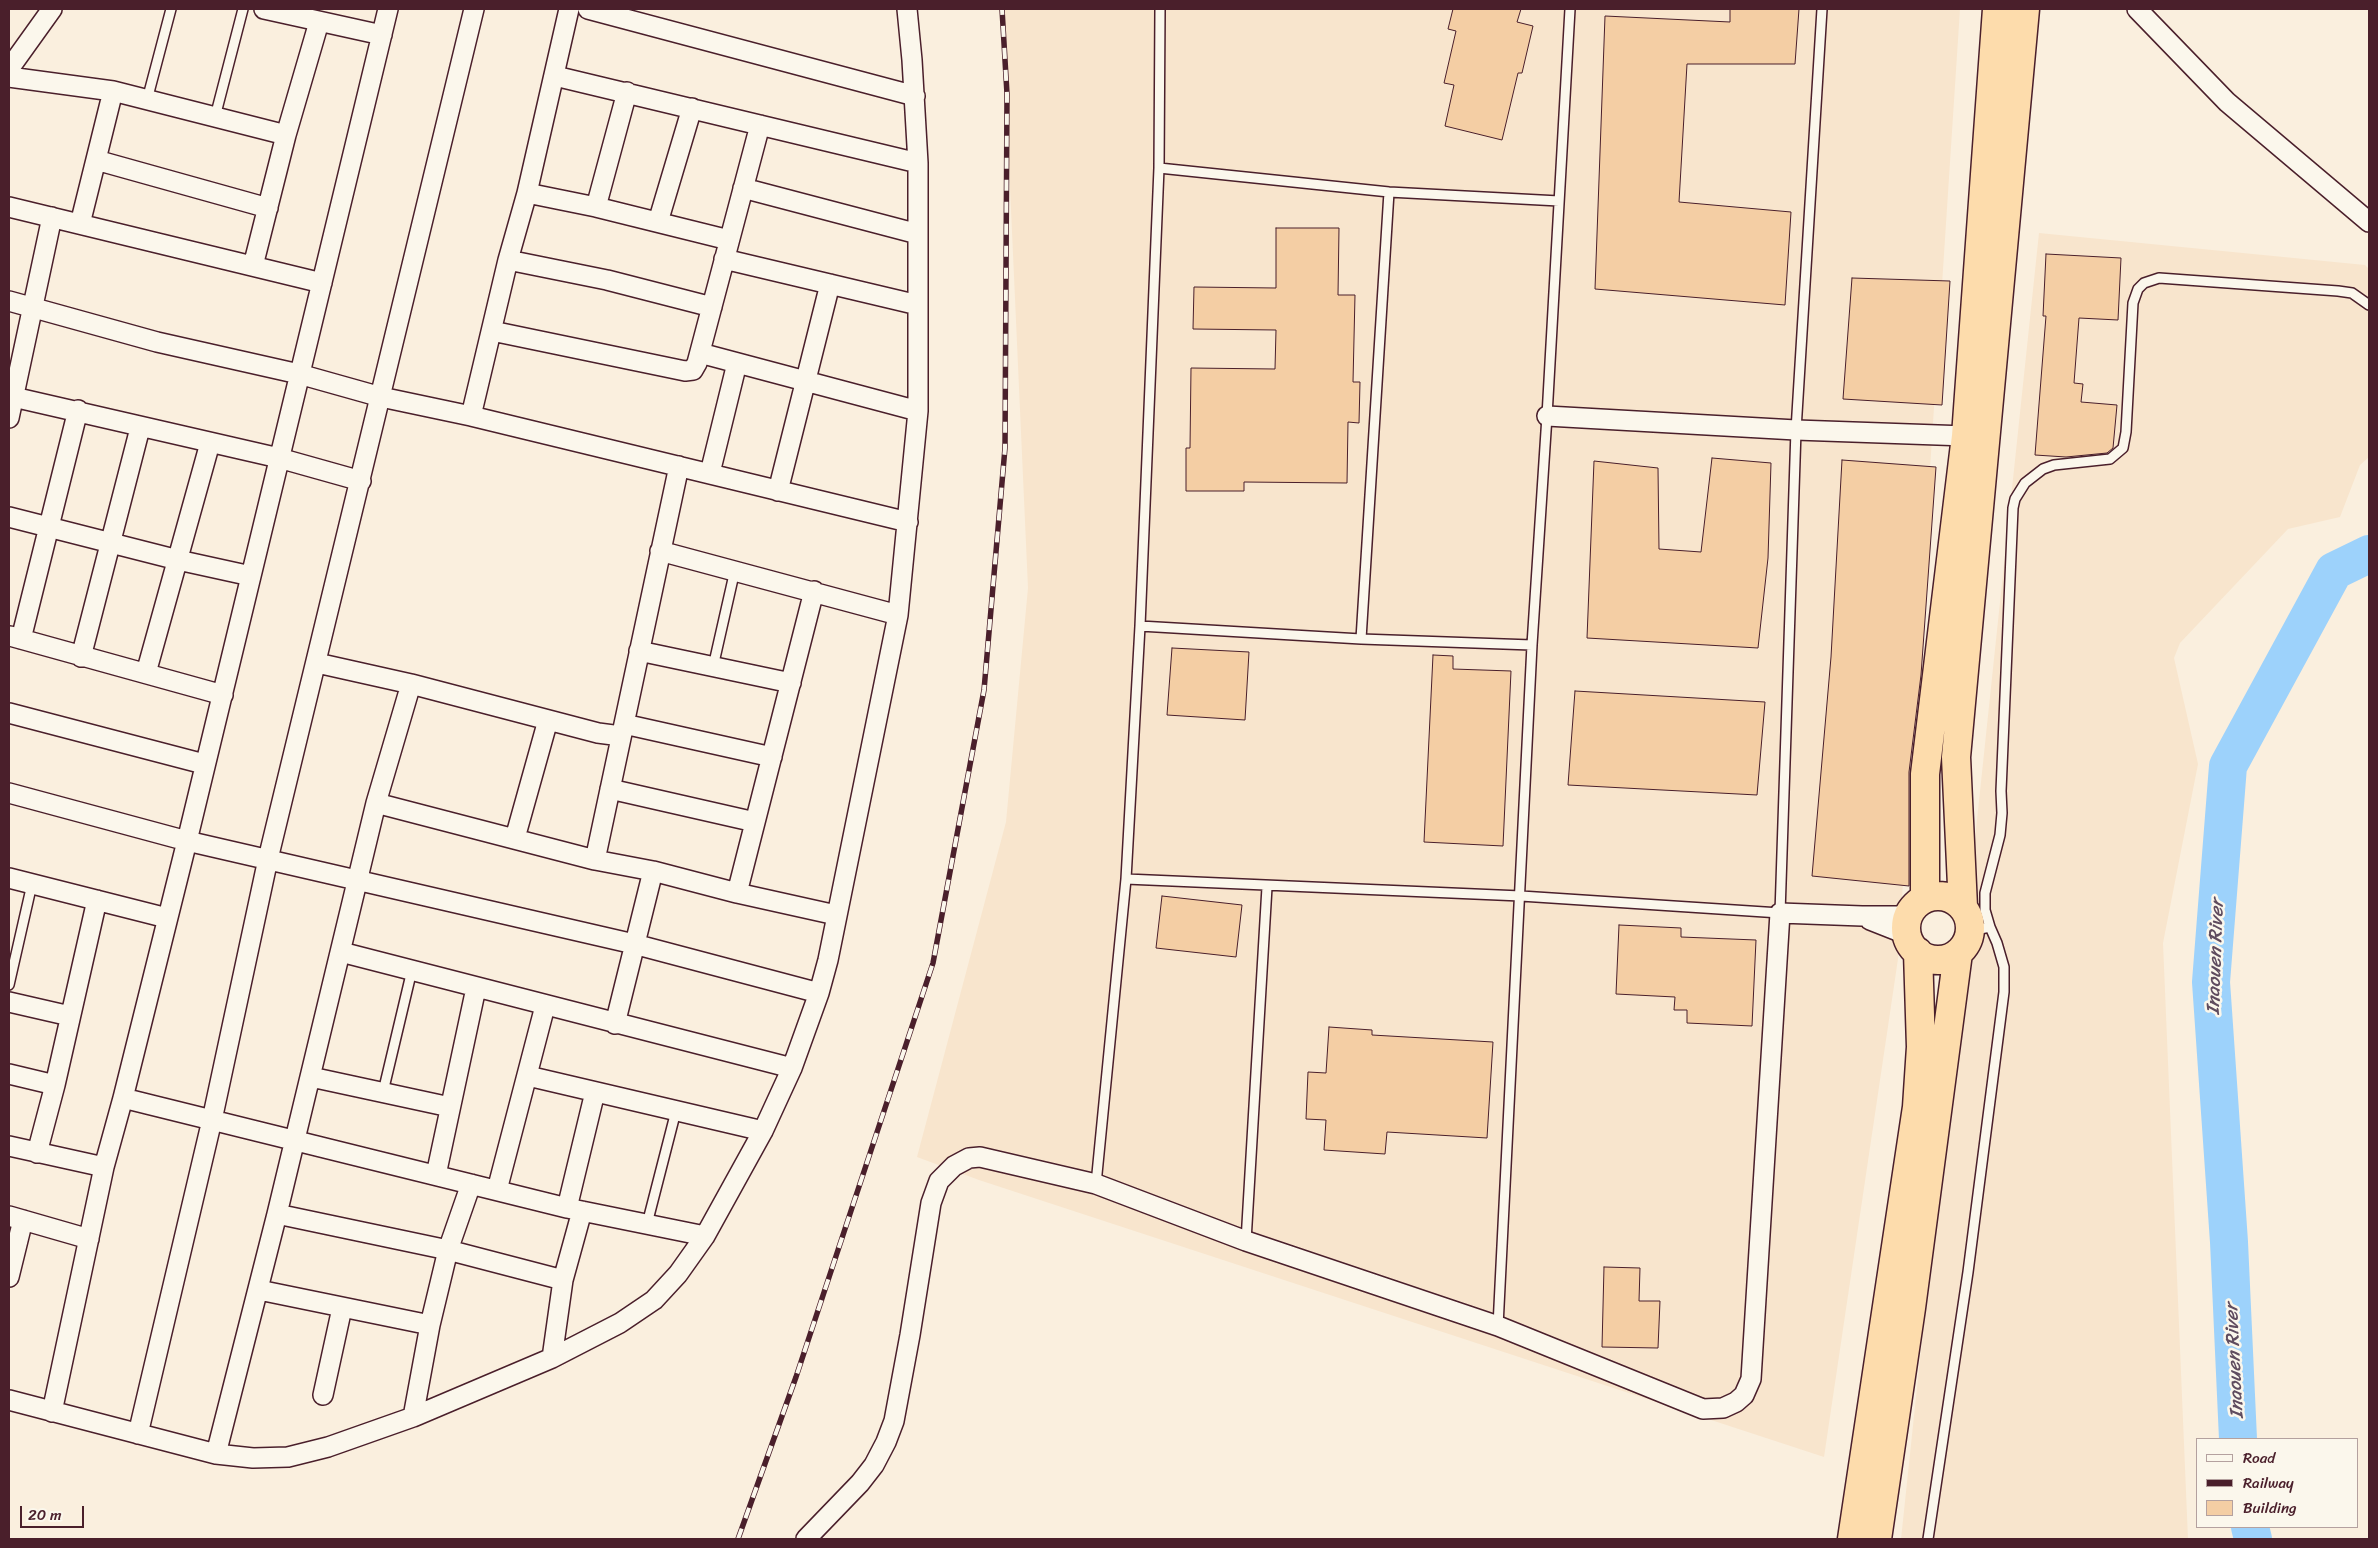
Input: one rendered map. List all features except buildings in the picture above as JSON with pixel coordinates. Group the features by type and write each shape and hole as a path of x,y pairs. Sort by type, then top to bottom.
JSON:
{"highway":[{"path":"1877,1539 1970,929 1956,757 1992,243 1997,9"},
{"path":"1852,1539 1917,1107 1920,1047 1915,925 1925,774 1966,436 2025,9"},
{"path":"1915,925 1946,896 1970,929"},
{"path":"1915,925 1927,957 1938,960 1948,958 1970,929"}],"street":[{"path":"9,69 52,9"},
{"path":"264,9 382,35"},
{"path":"52,1412 104,1167 124,1098 204,764 223,695 388,9"},
{"path":"138,1434 212,1120 268,860 474,9"},
{"path":"471,416 508,260 527,193 570,9"},
{"path":"588,9 914,96"},
{"path":"9,1400 216,1454 253,1458 288,1457 328,1447 414,1417 552,1358 620,1323 654,1300 678,1274 705,1236 763,1131 792,1068 819,993 898,615 918,411 918,164 914,96 904,9"},
{"path":"2137,9 2227,102 2369,222"},
{"path":"253,266 286,135 319,22"},
{"path":"555,76 918,164"},
{"path":"9,77 113,91 286,135"},
{"path":"80,224 113,91"},
{"path":"596,207 627,92"},
{"path":"658,222 692,108"},
{"path":"492,331 685,371 693,370 700,353 760,125"},
{"path":"96,160 268,208"},
{"path":"743,188 918,234"},
{"path":"527,193 596,207 729,240"},
{"path":"9,207 322,283"},
{"path":"9,418 11,397 52,217"},
{"path":"724,259 918,305"},
{"path":"508,260 607,280 712,307"},
{"path":"778,491 830,284"},
{"path":"9,301 157,342 299,374 381,397 471,416 908,522"},
{"path":"700,353 918,411"},
{"path":"710,473 737,363"},
{"path":"11,397 78,410 140,428 279,458 361,481"},
{"path":"78,410 49,526 15,638 223,695"},
{"path":"1547,416 1796,430 1966,436"},
{"path":"81,657 140,428"},
{"path":"146,673 210,443"},
{"path":"595,860 679,466"},
{"path":"9,517 178,560 251,576"},
{"path":"660,550 898,615"},
{"path":"737,893 814,592"},
{"path":"639,651 791,683"},
{"path":"317,663 411,684 598,733 622,730 772,757"},
{"path":"216,1454 259,1290 342,952 376,803 411,684"},
{"path":"9,713 204,764"},
{"path":"515,838 548,720"},
{"path":"610,789 755,822"},
{"path":"9,793 187,841 358,882 634,944 819,993"},
{"path":"376,803 595,860 653,870 737,893 836,915"},
{"path":"615,1024 653,870"},
{"path":"9,878 167,918"},
{"path":"37,1153 55,1085 97,900"},
{"path":"806,1539 860,1483 874,1465 894,1420 931,1203 939,1180 954,1166 969,1158 980,1157 1096,1184 1246,1241 1498,1326 1703,1409 1723,1408 1736,1402 1744,1395 1751,1379 1780,913 1862,916 1915,925"},
{"path":"342,952 545,1006 792,1068"},
{"path":"436,1175 476,988"},
{"path":"9,1002 70,1016"},
{"path":"497,1190 545,1006"},
{"path":"9,1074 55,1085"},
{"path":"528,1076 763,1131"},
{"path":"311,1077 450,1107"},
{"path":"552,1358 574,1209 594,1092"},
{"path":"124,1098 574,1209 705,1236"},
{"path":"9,1146 104,1167"},
{"path":"414,1417 430,1325 448,1250 470,1184"},
{"path":"277,1214 448,1250 563,1280"},
{"path":"9,1277 16,1218 89,1239"},
{"path":"259,1290 430,1325"},
{"path":"323,1395 342,1308"}],"lane":[{"path":"147,100 170,9"},
{"path":"215,118 243,9"},
{"path":"1096,1184 1126,879 1140,626 1159,168 1160,9"},
{"path":"1498,1326 1521,896 1532,645 1570,9"},
{"path":"1126,879 1267,887 1521,896 1780,913 1796,430 1822,9"},
{"path":"1159,168 1389,192 1559,201"},
{"path":"1361,639 1389,192"},
{"path":"1928,1539 1968,1272 2004,992 2004,967 1970,929 1986,910 1985,893 2000,834 2013,508 2015,499 2025,483 2043,469 2054,465 2110,459 2123,448 2126,432 2133,302 2138,289 2151,279 2328,290 2352,293 2369,305"},
{"path":"713,667 735,570"},
{"path":"1140,626 1361,639 1532,645"},
{"path":"9,985 32,884"},
{"path":"1246,1241 1267,887"},
{"path":"383,1092 412,970"},
{"path":"647,1224 676,1111"}],"shaded area":[{"path":"1002,9 1960,9 1898,959 1824,1457 979,1180 917,1157 1006,822 1028,588"},
{"path":"2039,233 2365,265 2369,269 2369,457 2360,465 2340,517 2288,529 2180,643 2174,658 2198,764 2163,943 2188,1539 1901,1539"}],"waterway":[{"name":"Inaouen River","path":"2238,1438 2229,1242 2211,982 2228,766 2334,571 2369,554"},
{"name":"Inaouen River","path":"2250,1528 2253,1539"}],"railway":[{"path":"738,1539 796,1377 933,963 984,690 1005,448 1007,94 1002,9"}]}
